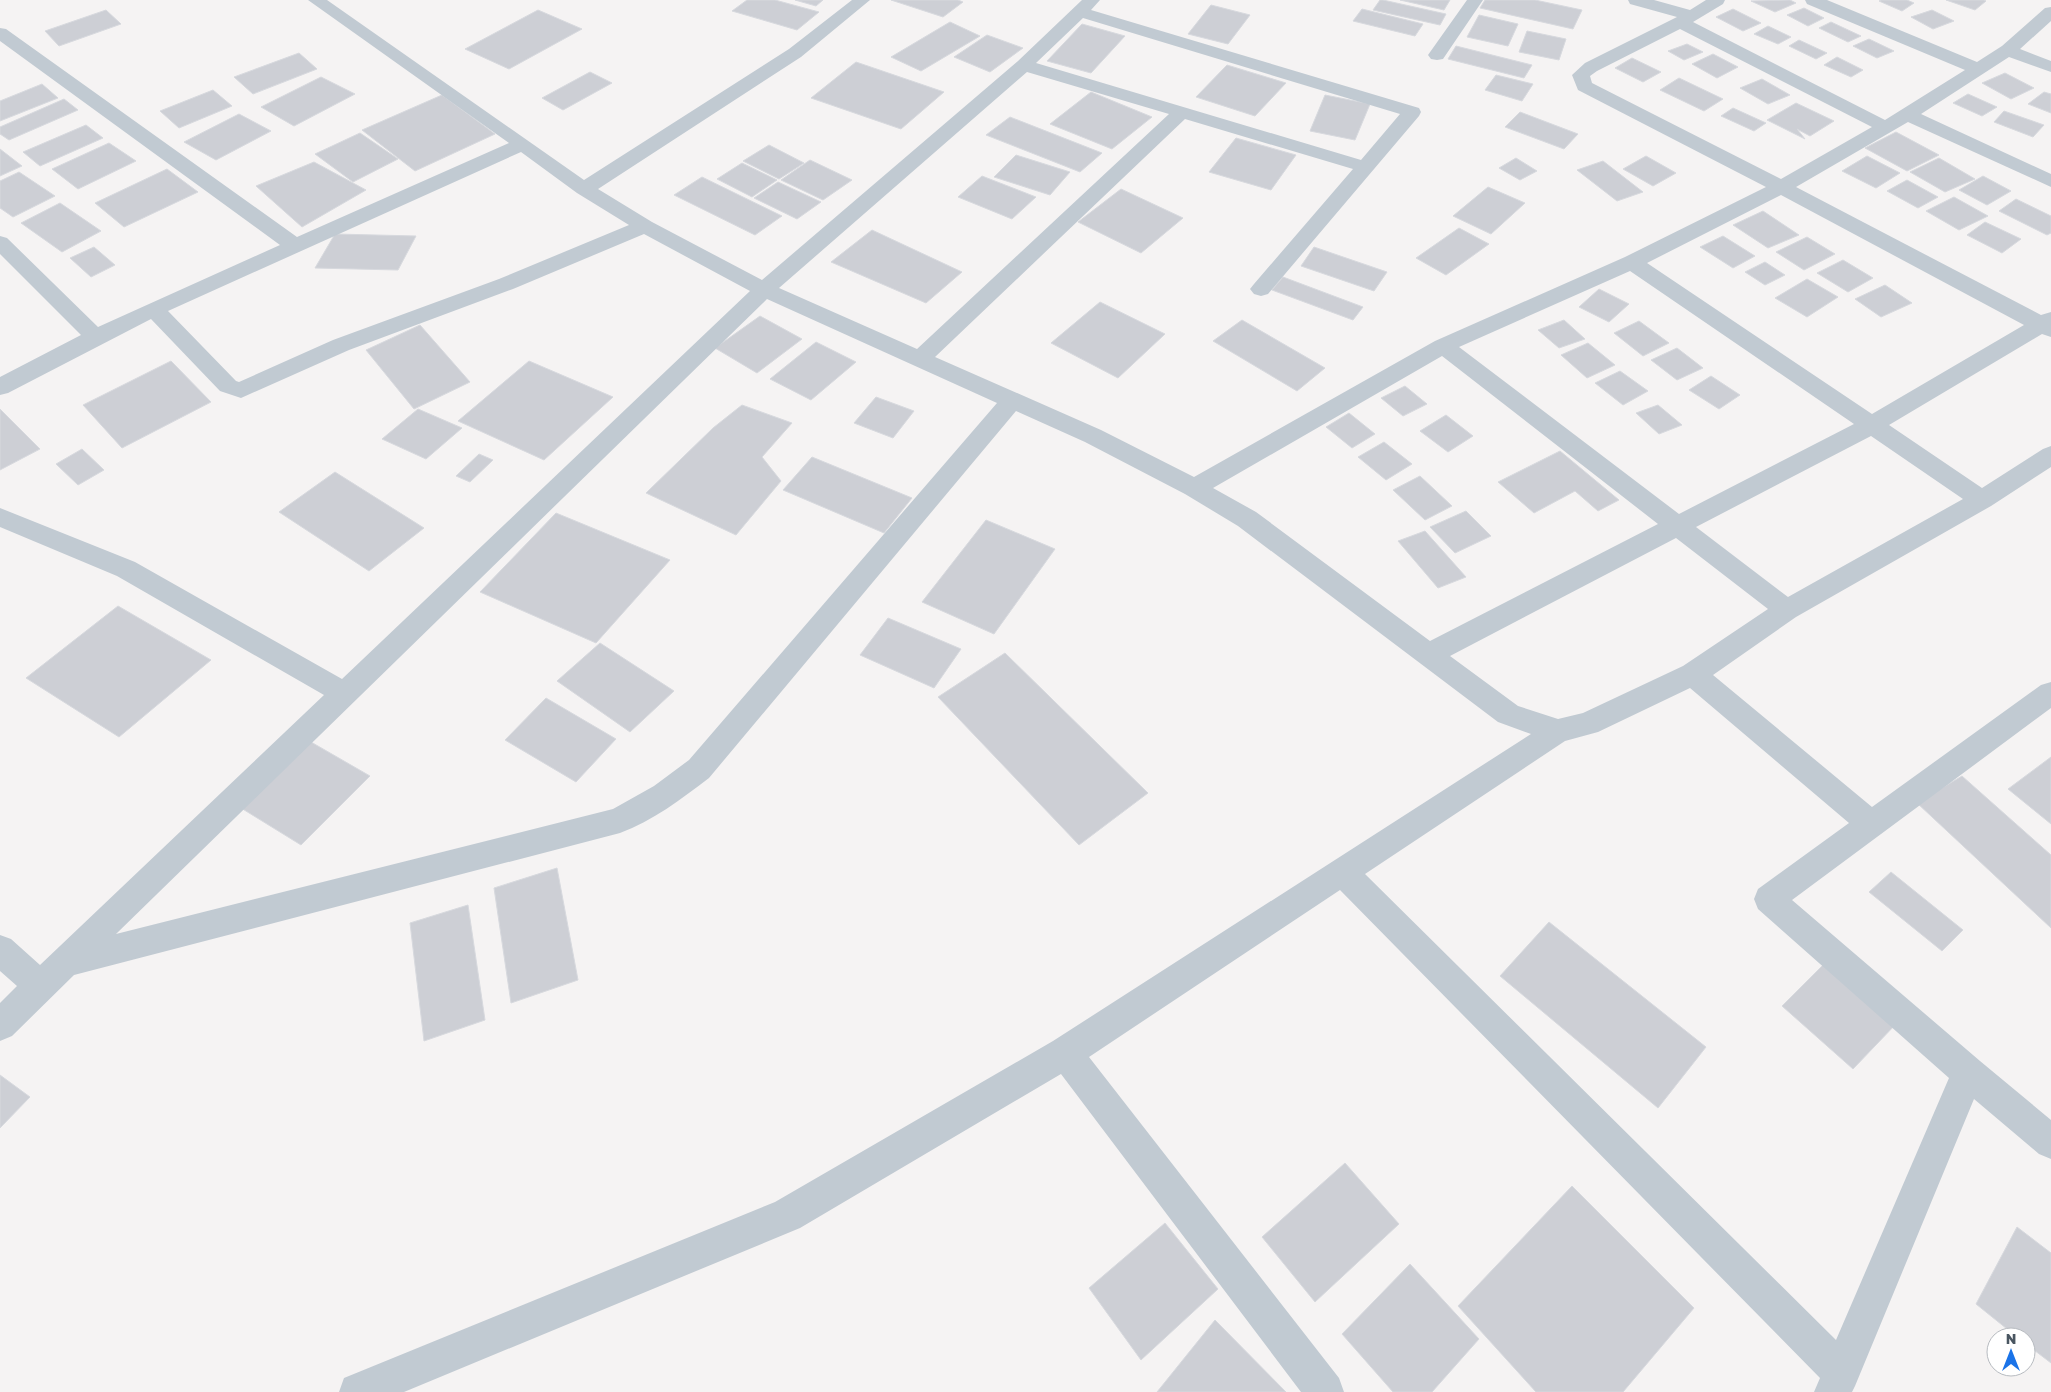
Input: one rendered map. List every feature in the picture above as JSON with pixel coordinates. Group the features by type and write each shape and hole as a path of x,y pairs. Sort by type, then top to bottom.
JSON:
{"street":[{"path":"316,0 523,144 584,189 645,226 764,290 1093,436 1194,488 1247,518 1508,714 1558,731"},
{"path":"584,189 795,53 862,0"},
{"path":"1437,55 1475,0"},
{"path":"1636,0 1685,19 1885,126"},
{"path":"1717,0 1685,19 1591,67 1581,75 1584,86 2048,325"},
{"path":"1813,0 1978,70"},
{"path":"0,1025 764,290 1024,65 1086,6 1412,112 1261,289"},
{"path":"1194,488 1443,346 1632,262 1781,187 1907,115 1978,70 2008,50 2051,12"},
{"path":"0,33 294,245"},
{"path":"2008,50 2051,68"},
{"path":"1024,65 1365,167"},
{"path":"920,359 1181,113"},
{"path":"1907,115 2051,181"},
{"path":"0,386 154,309 523,144"},
{"path":"154,309 228,386 241,390 341,345 506,284 645,226"},
{"path":"0,242 95,337"},
{"path":"1632,262 1982,500"},
{"path":"1428,655 1872,426 2048,325"},
{"path":"1443,346 1787,610"},
{"path":"67,962 620,820 664,795 699,769 1012,400"},
{"path":"358,1392 787,1214 1066,1053 1558,731 1588,724 1693,674 1787,610 1982,500 2051,456"},
{"path":"0,518 126,569 344,694"},
{"path":"1693,674 1871,824"},
{"path":"2051,693 1769,899 1968,1073 2051,1142"},
{"path":"1342,872 1837,1383 1968,1073"},
{"path":"0,950 41,987"},
{"path":"1066,1053 1325,1392"}],"building":[{"path":"747,0 775,0 819,12 797,30 732,11"},
{"path":"795,0 823,0 816,6"},
{"path":"891,0 958,0 963,2 943,17"},
{"path":"1380,0 1446,14 1440,25 1373,10"},
{"path":"1400,0 1450,0 1444,10"},
{"path":"1485,0 1535,0 1582,10 1573,29 1480,8"},
{"path":"1790,0 1796,3 1775,12 1751,1"},
{"path":"1907,0 1914,3 1902,11 1879,1"},
{"path":"1946,0 1984,0 1986,1 1975,10"},
{"path":"1211,5 1250,15 1228,44 1188,34"},
{"path":"1804,8 1824,18 1808,26 1787,15"},
{"path":"1362,9 1423,24 1415,36 1353,21"},
{"path":"1733,9 1761,23 1743,31 1716,17"},
{"path":"106,10 121,24 59,46 45,31"},
{"path":"538,10 582,29 509,69 465,49"},
{"path":"1932,10 1954,21 1933,29 1911,17"},
{"path":"1479,15 1518,24 1508,46 1467,37"},
{"path":"950,22 980,36 921,71 891,57"},
{"path":"1831,22 1861,36 1848,42 1819,28"},
{"path":"1082,24 1125,36 1091,73 1047,61"},
{"path":"1768,26 1791,37 1778,44 1754,34"},
{"path":"1527,31 1566,39 1559,60 1519,52"},
{"path":"987,35 1023,48 990,72 954,57"},
{"path":"1869,39 1894,51 1877,58 1853,46"},
{"path":"1799,40 1827,53 1816,59 1789,46"},
{"path":"1687,44 1703,52 1684,60 1668,51"},
{"path":"1456,46 1532,65 1524,78 1448,59"},
{"path":"299,53 317,69 253,94 234,77"},
{"path":"1713,54 1738,67 1717,78 1692,64"},
{"path":"1837,57 1863,70 1851,77 1824,65"},
{"path":"1632,58 1661,72 1643,82 1615,68"},
{"path":"856,62 944,92 901,129 811,98"},
{"path":"1227,65 1286,83 1255,116 1196,97"},
{"path":"590,72 612,83 563,110 542,98"},
{"path":"2005,73 2034,88 2011,99 1982,83"},
{"path":"1496,75 1533,84 1522,101 1485,90"},
{"path":"321,77 355,94 294,126 261,107"},
{"path":"1679,78 1723,99 1704,111 1660,90"},
{"path":"1762,79 1790,95 1768,104 1740,88"},
{"path":"42,84 58,98 0,121 0,101"},
{"path":"213,90 232,106 179,128 160,111"},
{"path":"1091,92 1152,117 1112,149 1050,124"},
{"path":"2044,92 2051,94 2051,113 2028,104"},
{"path":"1968,94 1997,107 1982,116 1953,103"},
{"path":"442,95 495,134 415,171 362,130"},
{"path":"1325,95 1370,104 1355,140 1310,131"},
{"path":"64,99 78,110 9,140 0,134 0,127"},
{"path":"1796,103 1834,121 1810,136 1797,129 1805,139 1767,120"},
{"path":"1733,108 1766,123 1754,131 1721,116"},
{"path":"2004,111 2044,125 2033,137 1994,122"},
{"path":"1520,112 1578,134 1564,149 1505,127"},
{"path":"239,114 271,131 216,160 184,142"},
{"path":"1010,117 1102,153 1080,172 986,135"},
{"path":"86,125 103,138 40,166 23,152"},
{"path":"1896,132 1939,155 1907,171 1865,148"},
{"path":"360,133 398,159 353,182 315,154"},
{"path":"1236,138 1296,155 1271,190 1209,172"},
{"path":"109,143 136,161 78,189 52,169"},
{"path":"769,145 804,163 779,179 743,161"},
{"path":"0,149 22,166 0,176"},
{"path":"1016,155 1070,172 1050,195 994,177"},
{"path":"1646,156 1676,173 1653,186 1623,169"},
{"path":"1867,156 1900,173 1876,188 1842,171"},
{"path":"1516,158 1537,171 1520,180 1499,168"},
{"path":"1939,158 1975,179 1945,192 1910,172"},
{"path":"810,160 852,180 823,200 781,180"},
{"path":"1603,161 1643,192 1617,201 1577,170"},
{"path":"314,162 366,190 302,227 256,186"},
{"path":"742,163 777,180 752,197 717,179"},
{"path":"167,169 198,192 124,227 95,203"},
{"path":"19,172 55,196 13,217 0,208 0,181"},
{"path":"982,176 1036,197 1012,219 958,197"},
{"path":"1983,176 2011,191 1987,205 1959,190"},
{"path":"702,177 782,216 755,235 674,195"},
{"path":"1907,180 1938,197 1918,208 1887,191"},
{"path":"778,182 821,202 797,219 754,198"},
{"path":"1488,187 1525,203 1491,234 1453,216"},
{"path":"1121,189 1183,218 1141,253 1078,222"},
{"path":"1954,197 1988,216 1959,230 1926,211"},
{"path":"2016,199 2051,216 2051,233 2047,235 1999,211"},
{"path":"60,203 101,231 62,252 21,223"},
{"path":"1763,211 1799,235 1768,248 1733,225"},
{"path":"1985,222 2021,239 2002,253 1967,235"},
{"path":"1459,228 1489,244 1446,275 1416,258"},
{"path":"872,230 962,272 926,303 831,262"},
{"path":"335,234 416,236 398,270 315,268"},
{"path":"1723,236 1755,256 1733,268 1700,247"},
{"path":"1807,237 1835,254 1804,270 1776,252"},
{"path":"94,247 115,265 91,277 70,258"},
{"path":"1314,247 1387,272 1374,291 1301,266"},
{"path":"1843,260 1873,278 1848,292 1817,273"},
{"path":"1765,262 1785,275 1765,285 1745,272"},
{"path":"1283,277 1363,307 1353,320 1272,290"},
{"path":"1807,279 1838,297 1807,317 1775,298"},
{"path":"1885,285 1912,303 1881,317 1855,299"},
{"path":"1599,289 1629,304 1609,322 1579,307"},
{"path":"1100,302 1165,334 1118,378 1051,343"},
{"path":"760,316 802,339 757,373 715,348"},
{"path":"1242,320 1325,368 1297,391 1213,341"},
{"path":"1564,320 1585,339 1559,348 1538,330"},
{"path":"1639,321 1669,343 1643,356 1614,333"},
{"path":"420,325 470,382 414,409 366,350"},
{"path":"816,342 856,362 811,400 770,379"},
{"path":"1588,343 1615,365 1587,378 1561,355"},
{"path":"1677,348 1703,368 1677,380 1651,360"},
{"path":"171,361 211,402 122,448 83,405"},
{"path":"529,361 613,397 544,460 458,421"},
{"path":"1620,371 1648,391 1623,405 1595,383"},
{"path":"1711,376 1740,395 1719,409 1689,390"},
{"path":"1405,386 1427,404 1403,416 1381,398"},
{"path":"876,397 914,411 893,438 854,423"},
{"path":"742,405 792,423 762,457 781,481 736,535 646,493 713,428"},
{"path":"1658,405 1682,425 1659,434 1636,413"},
{"path":"0,409 40,449 0,470"},
{"path":"418,409 462,428 426,459 382,439"},
{"path":"1349,413 1375,434 1352,448 1326,427"},
{"path":"1446,415 1473,436 1448,452 1420,431"},
{"path":"1384,442 1412,464 1386,480 1358,457"},
{"path":"82,449 104,470 78,485 56,464"},
{"path":"1560,451 1619,500 1598,511 1575,491 1534,513 1498,482"},
{"path":"479,454 493,460 470,482 456,476"},
{"path":"812,457 912,498 884,533 783,490"},
{"path":"335,472 424,528 369,571 279,512"},
{"path":"1420,476 1452,506 1425,520 1393,490"},
{"path":"1466,511 1491,536 1455,553 1430,527"},
{"path":"556,513 670,560 596,643 480,592"},
{"path":"986,520 1055,549 994,634 922,602"},
{"path":"1425,531 1466,577 1438,588 1398,541"},
{"path":"118,606 211,660 119,737 26,678"},
{"path":"888,618 961,649 934,688 860,655"},
{"path":"600,643 674,691 630,732 557,681"},
{"path":"1005,653 1148,793 1079,845 938,697"},
{"path":"546,698 616,739 576,782 505,740"},
{"path":"311,742 370,776 301,845 241,808"},
{"path":"2051,757 2051,824 2008,789"},
{"path":"1962,776 2051,855 2051,928 1917,803"},
{"path":"557,868 578,980 511,1003 494,888"},
{"path":"1891,872 1963,930 1942,951 1869,892"},
{"path":"468,905 485,1020 424,1041 410,923"},
{"path":"1549,922 1706,1047 1658,1108 1500,976"},
{"path":"1824,964 1896,1024 1853,1069 1782,1006"},
{"path":"0,1075 30,1097 0,1128"},
{"path":"1345,1163 1399,1224 1315,1302 1262,1237"},
{"path":"1572,1186 1694,1308 1623,1392 1536,1392 1458,1306"},
{"path":"1165,1223 1218,1289 1141,1360 1089,1288"},
{"path":"2017,1227 2051,1253 2051,1363 2036,1352 2036,1327 2005,1327 1976,1304"},
{"path":"1410,1264 1479,1339 1432,1392 1393,1392 1342,1334"},
{"path":"1215,1320 1286,1392 1157,1392"}]}
